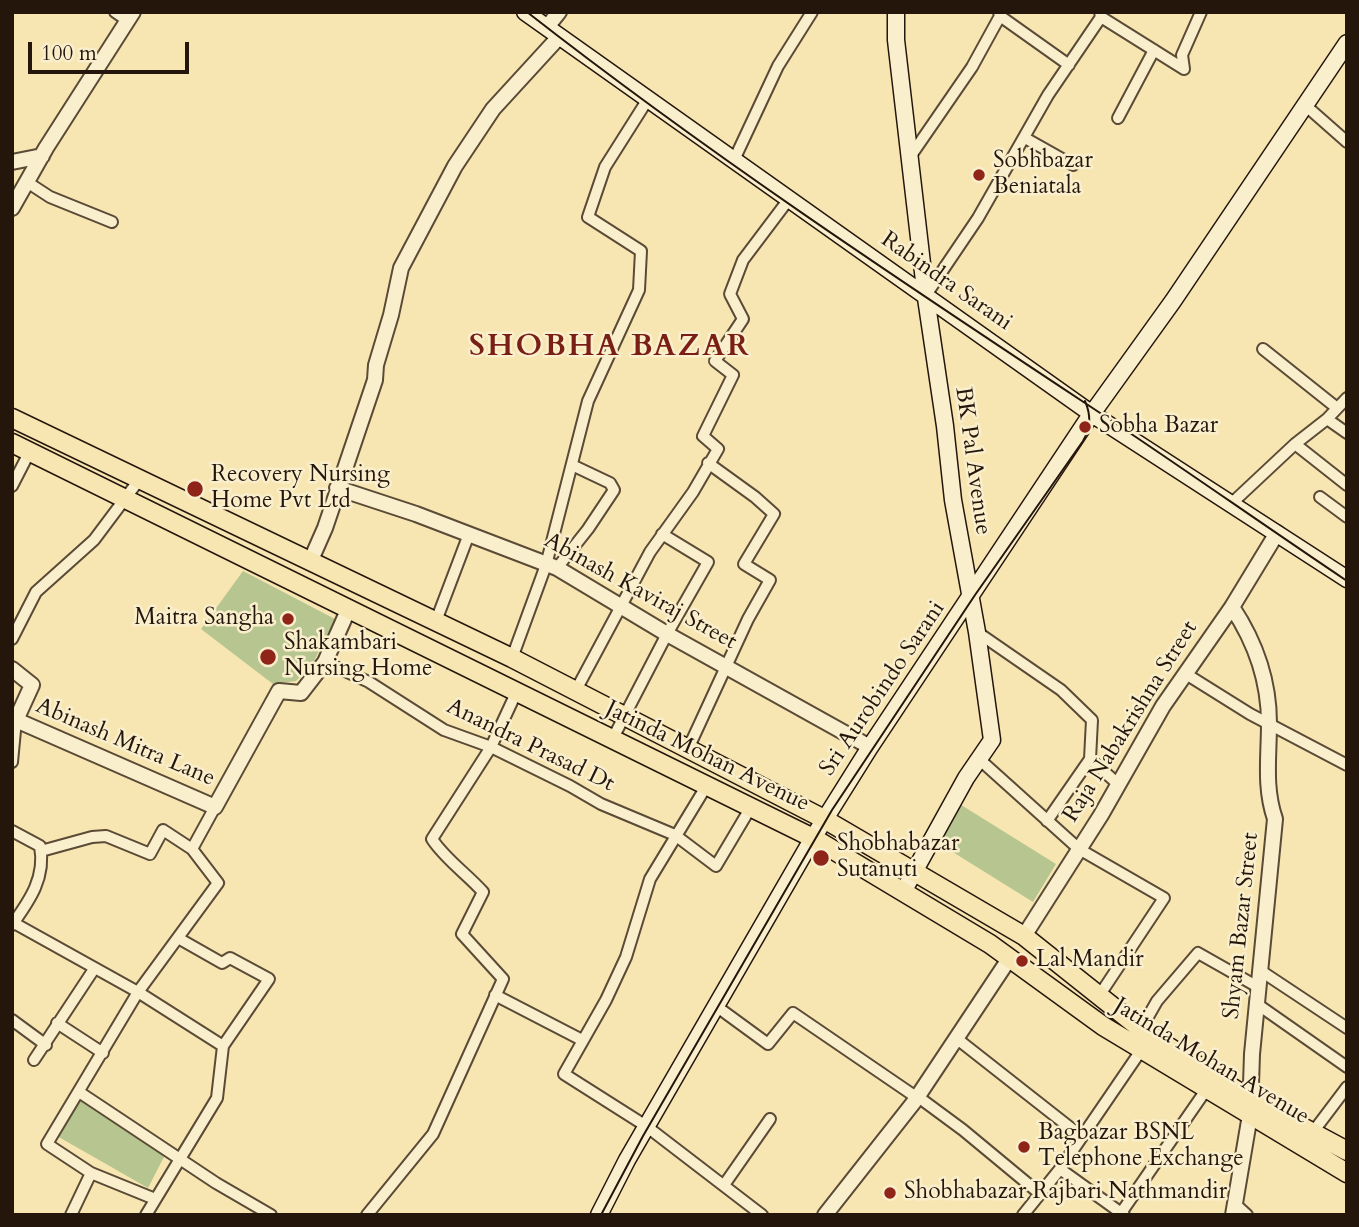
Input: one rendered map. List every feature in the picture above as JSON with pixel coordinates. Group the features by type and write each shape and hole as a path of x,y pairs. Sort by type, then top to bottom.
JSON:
{"main road":[{"name":"Rabindra Sarani","path":"525,12 1092,414 1347,579"},
{"name":"BK Pal Avenue","path":"896,12 896,40 953,500 977,632 992,740 903,892"},
{"name":"Sri Aurobindo Sarani","path":"599,1215 646,1126 824,819 1092,414 1173,301 1347,43"},
{"path":"12,418 436,621 824,819 1024,936 1141,1029 1250,1107 1313,1132 1347,1151"},
{"name":"Jatinda Mohan Avenue","path":"12,443 813,838 990,944 1206,1090 1250,1107 1347,1173"}],"street":[{"path":"12,208 130,17 115,12"},
{"path":"310,562 325,528 375,380 376,365 401,268 455,166 486,120 553,32 559,12"},
{"path":"734,160 778,66 813,12"},
{"path":"926,295 978,218 1048,94 1100,14 1184,69 1182,55 1200,12"},
{"path":"910,157 972,67 999,14 1069,65"},
{"path":"1118,118 1154,50"},
{"path":"512,659 552,566 588,401 639,290 641,251 588,217 605,167 648,99"},
{"path":"1305,105 1347,142"},
{"path":"1025,138 1073,165"},
{"path":"12,162 42,156"},
{"path":"27,182 50,197 112,222"},
{"path":"575,692 620,604 718,449 703,436 733,376 715,361 743,319 730,294 743,260 789,199"},
{"path":"1232,503 1343,403 1264,349"},
{"path":"1327,419 1347,433"},
{"path":"1295,444 1347,485"},
{"path":"12,486 30,452"},
{"path":"688,749 748,619 770,580 744,565 774,514 708,463"},
{"path":"552,566 588,529 614,490 610,483 572,465"},
{"path":"12,639 36,592 94,540 139,480"},
{"name":"Abinash Kaviraj Street","path":"337,488 552,566 667,634 870,747"},
{"path":"1320,497 1347,517"},
{"name":"Raja Nabakrishna Street","path":"1024,936 1118,785 1163,706 1232,607 1277,533"},
{"path":"436,621 469,534"},
{"path":"613,738 708,562 662,534"},
{"name":"Shyam Bazar Street","path":"1232,607 1247,630 1263,667 1269,723 1268,797 1275,820 1252,1054 1250,1107 1234,1210"},
{"path":"192,849 279,691 301,693 324,662 349,608"},
{"path":"977,632 1060,690 1092,720 1090,759 1047,821"},
{"name":"Anandra Prasad Dt","path":"324,662 369,682 444,730 491,747 601,804 675,835 716,866 751,807"},
{"path":"12,669 32,685 16,720 12,762"},
{"path":"1185,674 1347,765"},
{"path":"367,1215 433,1134 503,979 462,934 483,892 440,851 432,839 491,747 517,691"},
{"name":"Abinash Mitra Lane","path":"16,720 215,807"},
{"path":"979,759 1079,849 1164,898 1099,996"},
{"path":"1090,759 1118,785"},
{"path":"707,785 650,879 636,930 621,968 564,1074 646,1126 762,1215"},
{"path":"41,851 92,836 106,836 149,854 163,830 192,849 218,883 138,992 47,1144 91,1173 155,1199"},
{"path":"12,831 40,846 43,866 36,888 13,924 138,992 223,1046"},
{"path":"146,1215 217,1098 223,1046 269,979 230,958 222,962 178,938"},
{"path":"1141,1029 1157,1001 1198,953 1258,987"},
{"path":"824,1215 916,1096 1009,959"},
{"path":"34,1060 94,969"},
{"path":"1261,971 1347,1028"},
{"path":"495,995 582,1040"},
{"path":"1257,1004 1347,1067"},
{"path":"716,1006 768,1044 793,1013 963,1130 1039,1193"},
{"path":"12,1020 46,1045"},
{"path":"57,1023 103,1053"},
{"path":"956,1038 1082,1137"},
{"path":"1023,1215 1060,1169 1142,1049"},
{"path":"1313,1132 1347,1087"},
{"path":"1060,1169 1117,1213 1206,1090"},
{"path":"79,1092 271,1215"},
{"path":"724,1185 770,1119"},
{"path":"71,1215 91,1173"},
{"path":"1234,1210 1247,1215"}],"green space":[{"path":"243,571 335,619 313,663 296,681 273,684 201,629"},
{"path":"958,803 1056,864 1033,902 935,841"},
{"path":"80,1096 166,1153 148,1188 57,1136"}],"tram line":[{"path":"527,12 663,115 802,213 1347,581"},
{"path":"601,1215 643,1136 832,810 975,595 1083,441 1089,421 1085,401"}],"place":[{"name":"Sobhbazar Beniatala","path":"979,175"},
{"name":"Sobha Bazar","path":"1085,427"},
{"name":"Recovery Nursing Home Pvt Ltd","path":"195,489"},
{"name":"Maitra Sangha","path":"288,619"},
{"name":"Shakambari Nursing Home","path":"268,657"},
{"name":"Shobhabazar Sutanuti","path":"821,858"},
{"name":"Lal Mandir","path":"1022,961"},
{"name":"Bagbazar BSNL Telephone Exchange","path":"1024,1147"},
{"name":"Shobhabazar Rajbari Nathmandir","path":"890,1193"}],"district":[{"name":"SHOBHA BAZAR","path":"610,348"}]}
